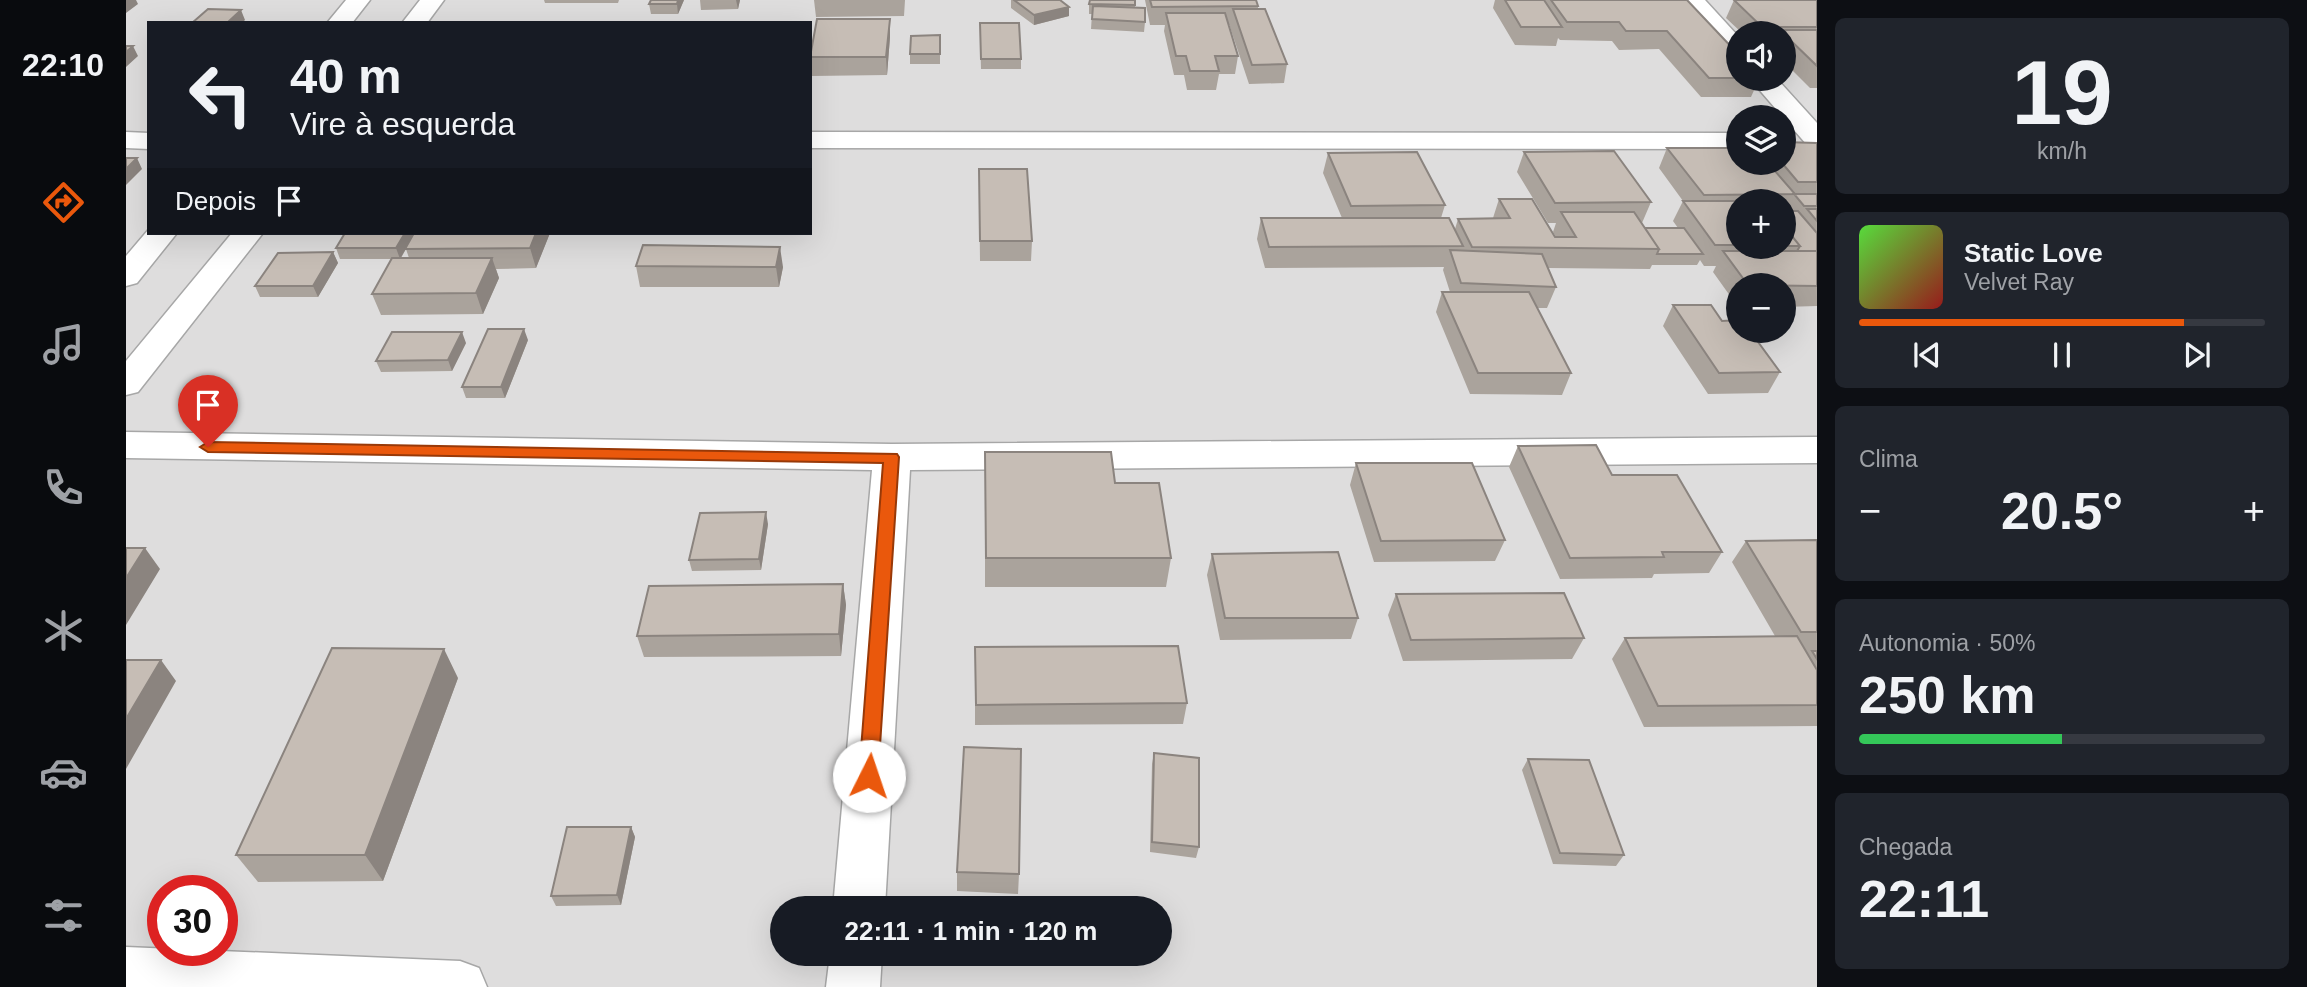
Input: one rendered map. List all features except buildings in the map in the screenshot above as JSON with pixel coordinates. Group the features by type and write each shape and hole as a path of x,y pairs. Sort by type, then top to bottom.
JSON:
{"street":[{"path":"341,21 358,0"},
{"path":"416,21 432,0"},
{"path":"1692,0 1726,38"},
{"path":"1774,91 1817,140"},
{"path":"126,140 147,141"},
{"path":"812,140 1726,141"},
{"path":"1796,141 1817,140"},
{"path":"126,276 160,235"},
{"path":"126,384 246,235"},
{"path":"126,445 892,457 1817,450"},
{"path":"860,896 892,457"},
{"path":"853,987 855,966"},
{"path":"126,973 460,987"}],"shaded area":[{"path":"126,0 1817,0 1817,987 126,987"}],"route":[{"path":"208,447 892,457 869,776"}]}
